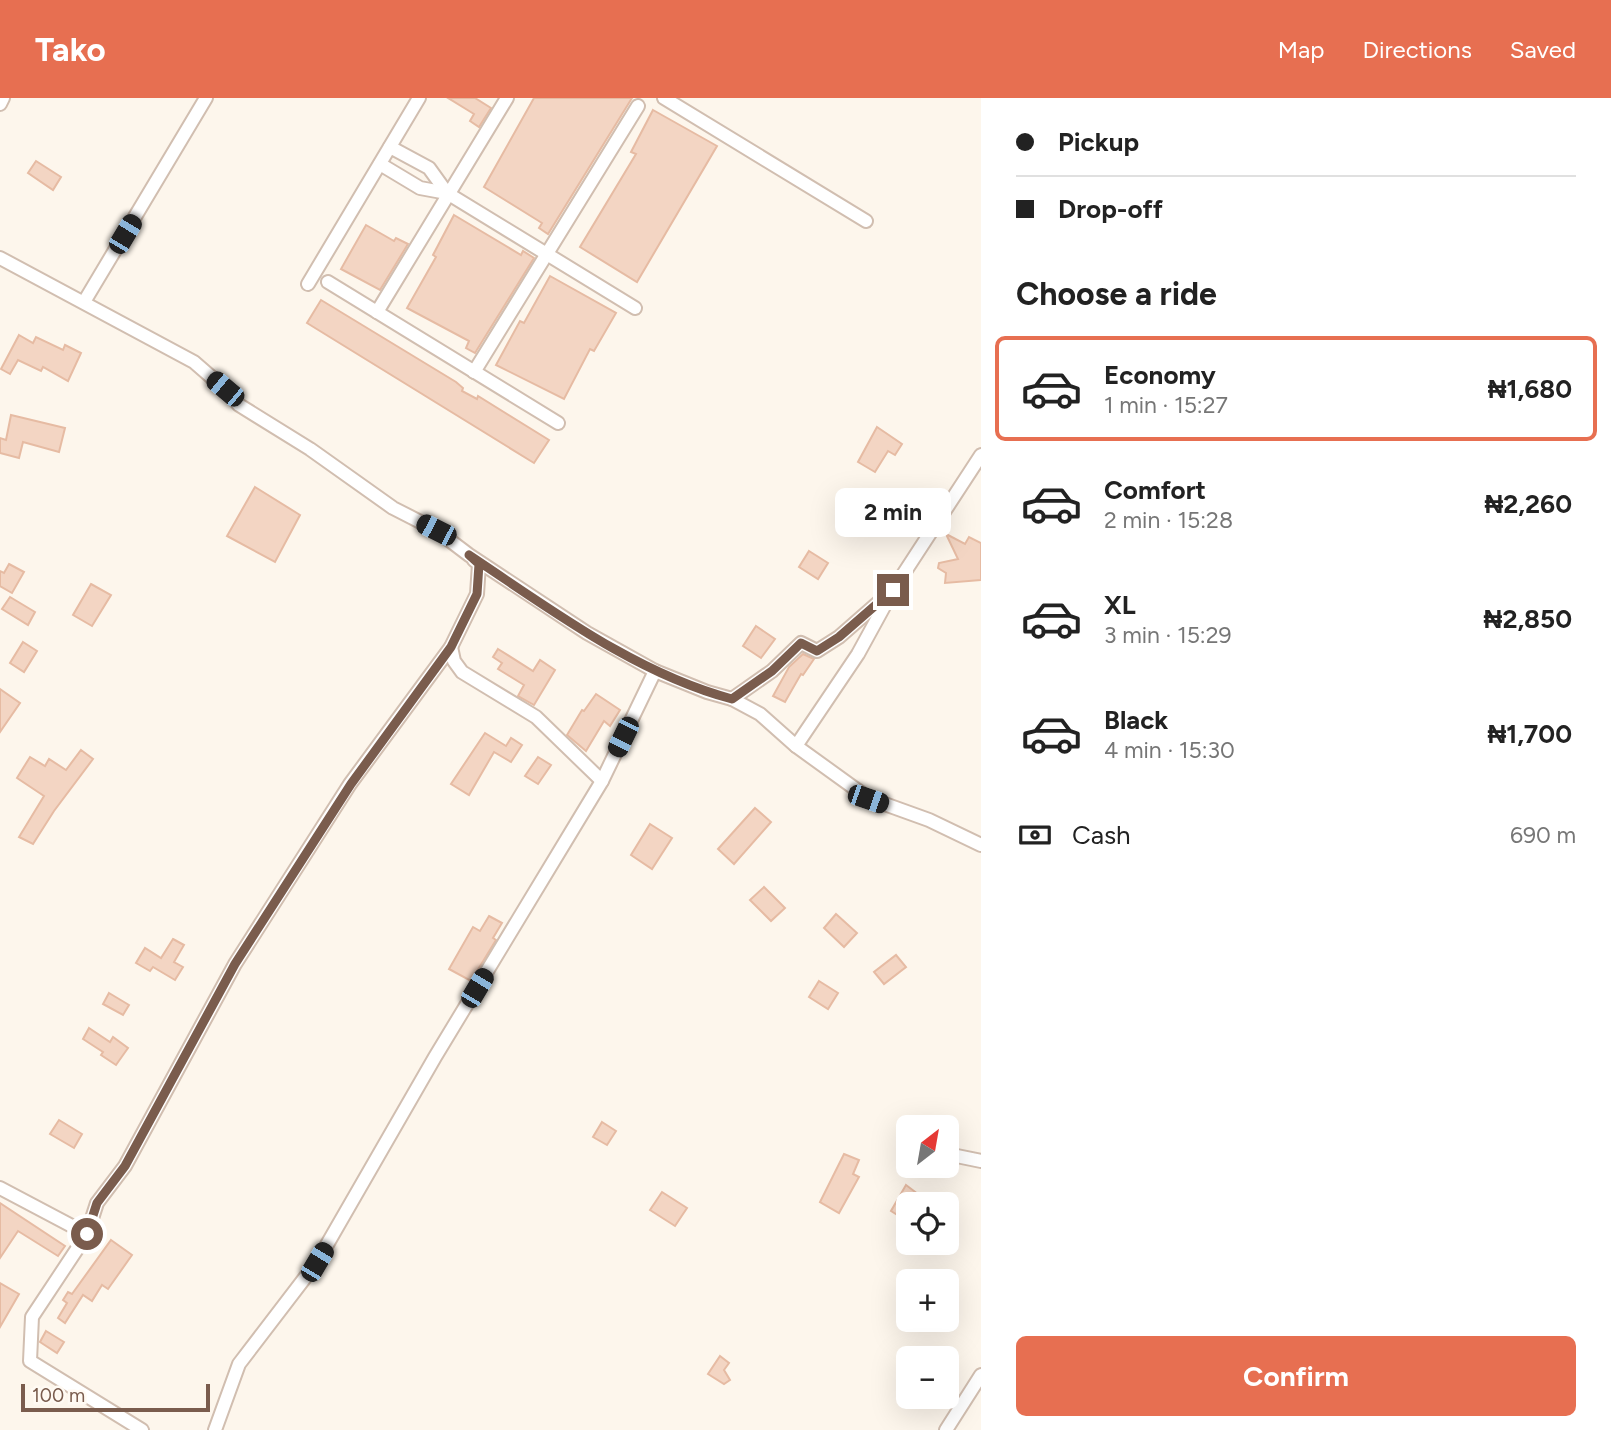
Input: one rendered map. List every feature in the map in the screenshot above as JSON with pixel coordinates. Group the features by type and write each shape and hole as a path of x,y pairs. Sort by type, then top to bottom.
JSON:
{"street":[{"path":"0,104 3,98"},
{"path":"84,302 206,98"},
{"path":"308,284 419,98"},
{"path":"377,312 507,98"},
{"path":"664,98 866,221"},
{"path":"474,372 639,106"},
{"path":"390,147 429,168 447,193"},
{"path":"380,164 420,188 447,193 635,308"},
{"path":"0,258 194,362 239,405 310,449 393,508 436,530 587,633 656,671 732,699 760,714 796,746 868,799 929,820 981,845"},
{"path":"20,285 23,271"},
{"path":"328,282 558,423"},
{"path":"796,746 858,654 893,590 981,455"},
{"path":"142,1430 30,1361 32,1317 87,1234 97,1203 125,1166 235,964 351,784 451,647 477,594 479,564 469,555"},
{"path":"732,699 772,671 801,643 817,651 839,637 893,590"},
{"path":"451,647 454,661 462,672 536,717 602,781"},
{"path":"215,1430 239,1364 317,1262 435,1056 602,781 656,671"},
{"path":"959,1156 981,1161"},
{"path":"0,1188 87,1234"},
{"path":"946,1430 981,1375"}],"building":[{"path":"448,98 475,98 491,108 479,127 470,121 474,114"},
{"path":"534,98 632,98 548,234 539,228 542,223 484,187"},
{"path":"653,110 717,146 637,282 580,247 636,154 631,152"},
{"path":"36,161 61,177 53,190 28,173"},
{"path":"454,215 521,255 523,251 534,258 475,353 466,348 469,341 407,308 436,257 433,255"},
{"path":"366,225 394,241 396,238 408,244 380,290 341,269"},
{"path":"550,276 616,313 594,351 590,349 564,399 496,365 520,321 524,323"},
{"path":"321,300 456,382 463,388 462,391 477,399 478,396 549,440 534,463 307,323"},
{"path":"19,335 33,343 36,337 63,350 65,345 81,353 68,381 43,367 41,371 18,360 10,374 1,369"},
{"path":"11,415 65,428 59,452 23,442 19,458 0,453 0,438 6,440"},
{"path":"877,427 902,444 895,455 888,451 875,472 858,462"},
{"path":"255,487 300,515 275,562 227,536"},
{"path":"946,534 965,544 969,537 981,543 981,580 945,583 946,573 938,568 939,563 958,559"},
{"path":"809,551 828,563 818,579 799,567"},
{"path":"9,564 24,572 12,593 0,586 0,571 4,573"},
{"path":"91,584 111,595 92,626 73,615"},
{"path":"10,597 35,612 28,625 2,609"},
{"path":"756,626 775,639 761,658 743,646"},
{"path":"23,642 37,651 24,672 10,663"},
{"path":"498,649 533,671 540,660 555,670 534,705 518,696 524,685 498,669 502,663 493,657"},
{"path":"803,654 814,659 803,675 801,674 785,702 773,696 789,667"},
{"path":"0,689 20,703 0,732"},
{"path":"596,694 620,710 610,726 604,721 586,751 567,735 582,710 584,711"},
{"path":"485,733 506,746 511,738 522,745 511,762 494,752 469,795 451,784"},
{"path":"81,750 93,759 33,844 19,837 44,796 17,778 30,757 45,766 49,759 66,770"},
{"path":"538,757 551,765 538,784 525,776"},
{"path":"755,808 771,822 734,864 718,849"},
{"path":"650,824 672,838 652,869 631,855"},
{"path":"764,887 785,908 771,921 750,900"},
{"path":"836,914 857,933 844,947 824,928"},
{"path":"489,916 502,923 493,938 496,940 471,981 449,969 473,927 480,931"},
{"path":"173,939 184,945 174,962 183,967 175,980 153,967 150,971 136,963 145,948 161,958"},
{"path":"896,955 906,967 884,984 874,972"},
{"path":"819,981 838,993 828,1009 809,997"},
{"path":"109,993 129,1005 123,1015 103,1004"},
{"path":"89,1028 110,1042 113,1037 128,1048 116,1065 101,1055 103,1052 83,1039"},
{"path":"59,1120 82,1134 74,1148 50,1134"},
{"path":"602,1122 616,1131 607,1145 593,1137"},
{"path":"844,1154 859,1160 853,1174 859,1177 839,1213 820,1202"},
{"path":"906,1185 915,1192 902,1192"},
{"path":"662,1192 687,1208 675,1226 650,1210"},
{"path":"0,1203 65,1246 58,1256 18,1231 0,1258"},
{"path":"111,1240 132,1255 108,1289 102,1285 92,1301 83,1295 65,1323 58,1318 67,1303 63,1300 68,1292 72,1294"},
{"path":"0,1283 19,1294 0,1327"},
{"path":"46,1331 64,1342 57,1353 40,1342"},
{"path":"720,1356 729,1363 724,1370 730,1380 724,1384 708,1374"}],"route":[{"path":"87,1234 97,1203 125,1166 235,964 351,784 451,647 477,594 479,564 469,555 587,633 656,671 732,699 772,671 801,643 817,651 839,637 893,590"}]}
